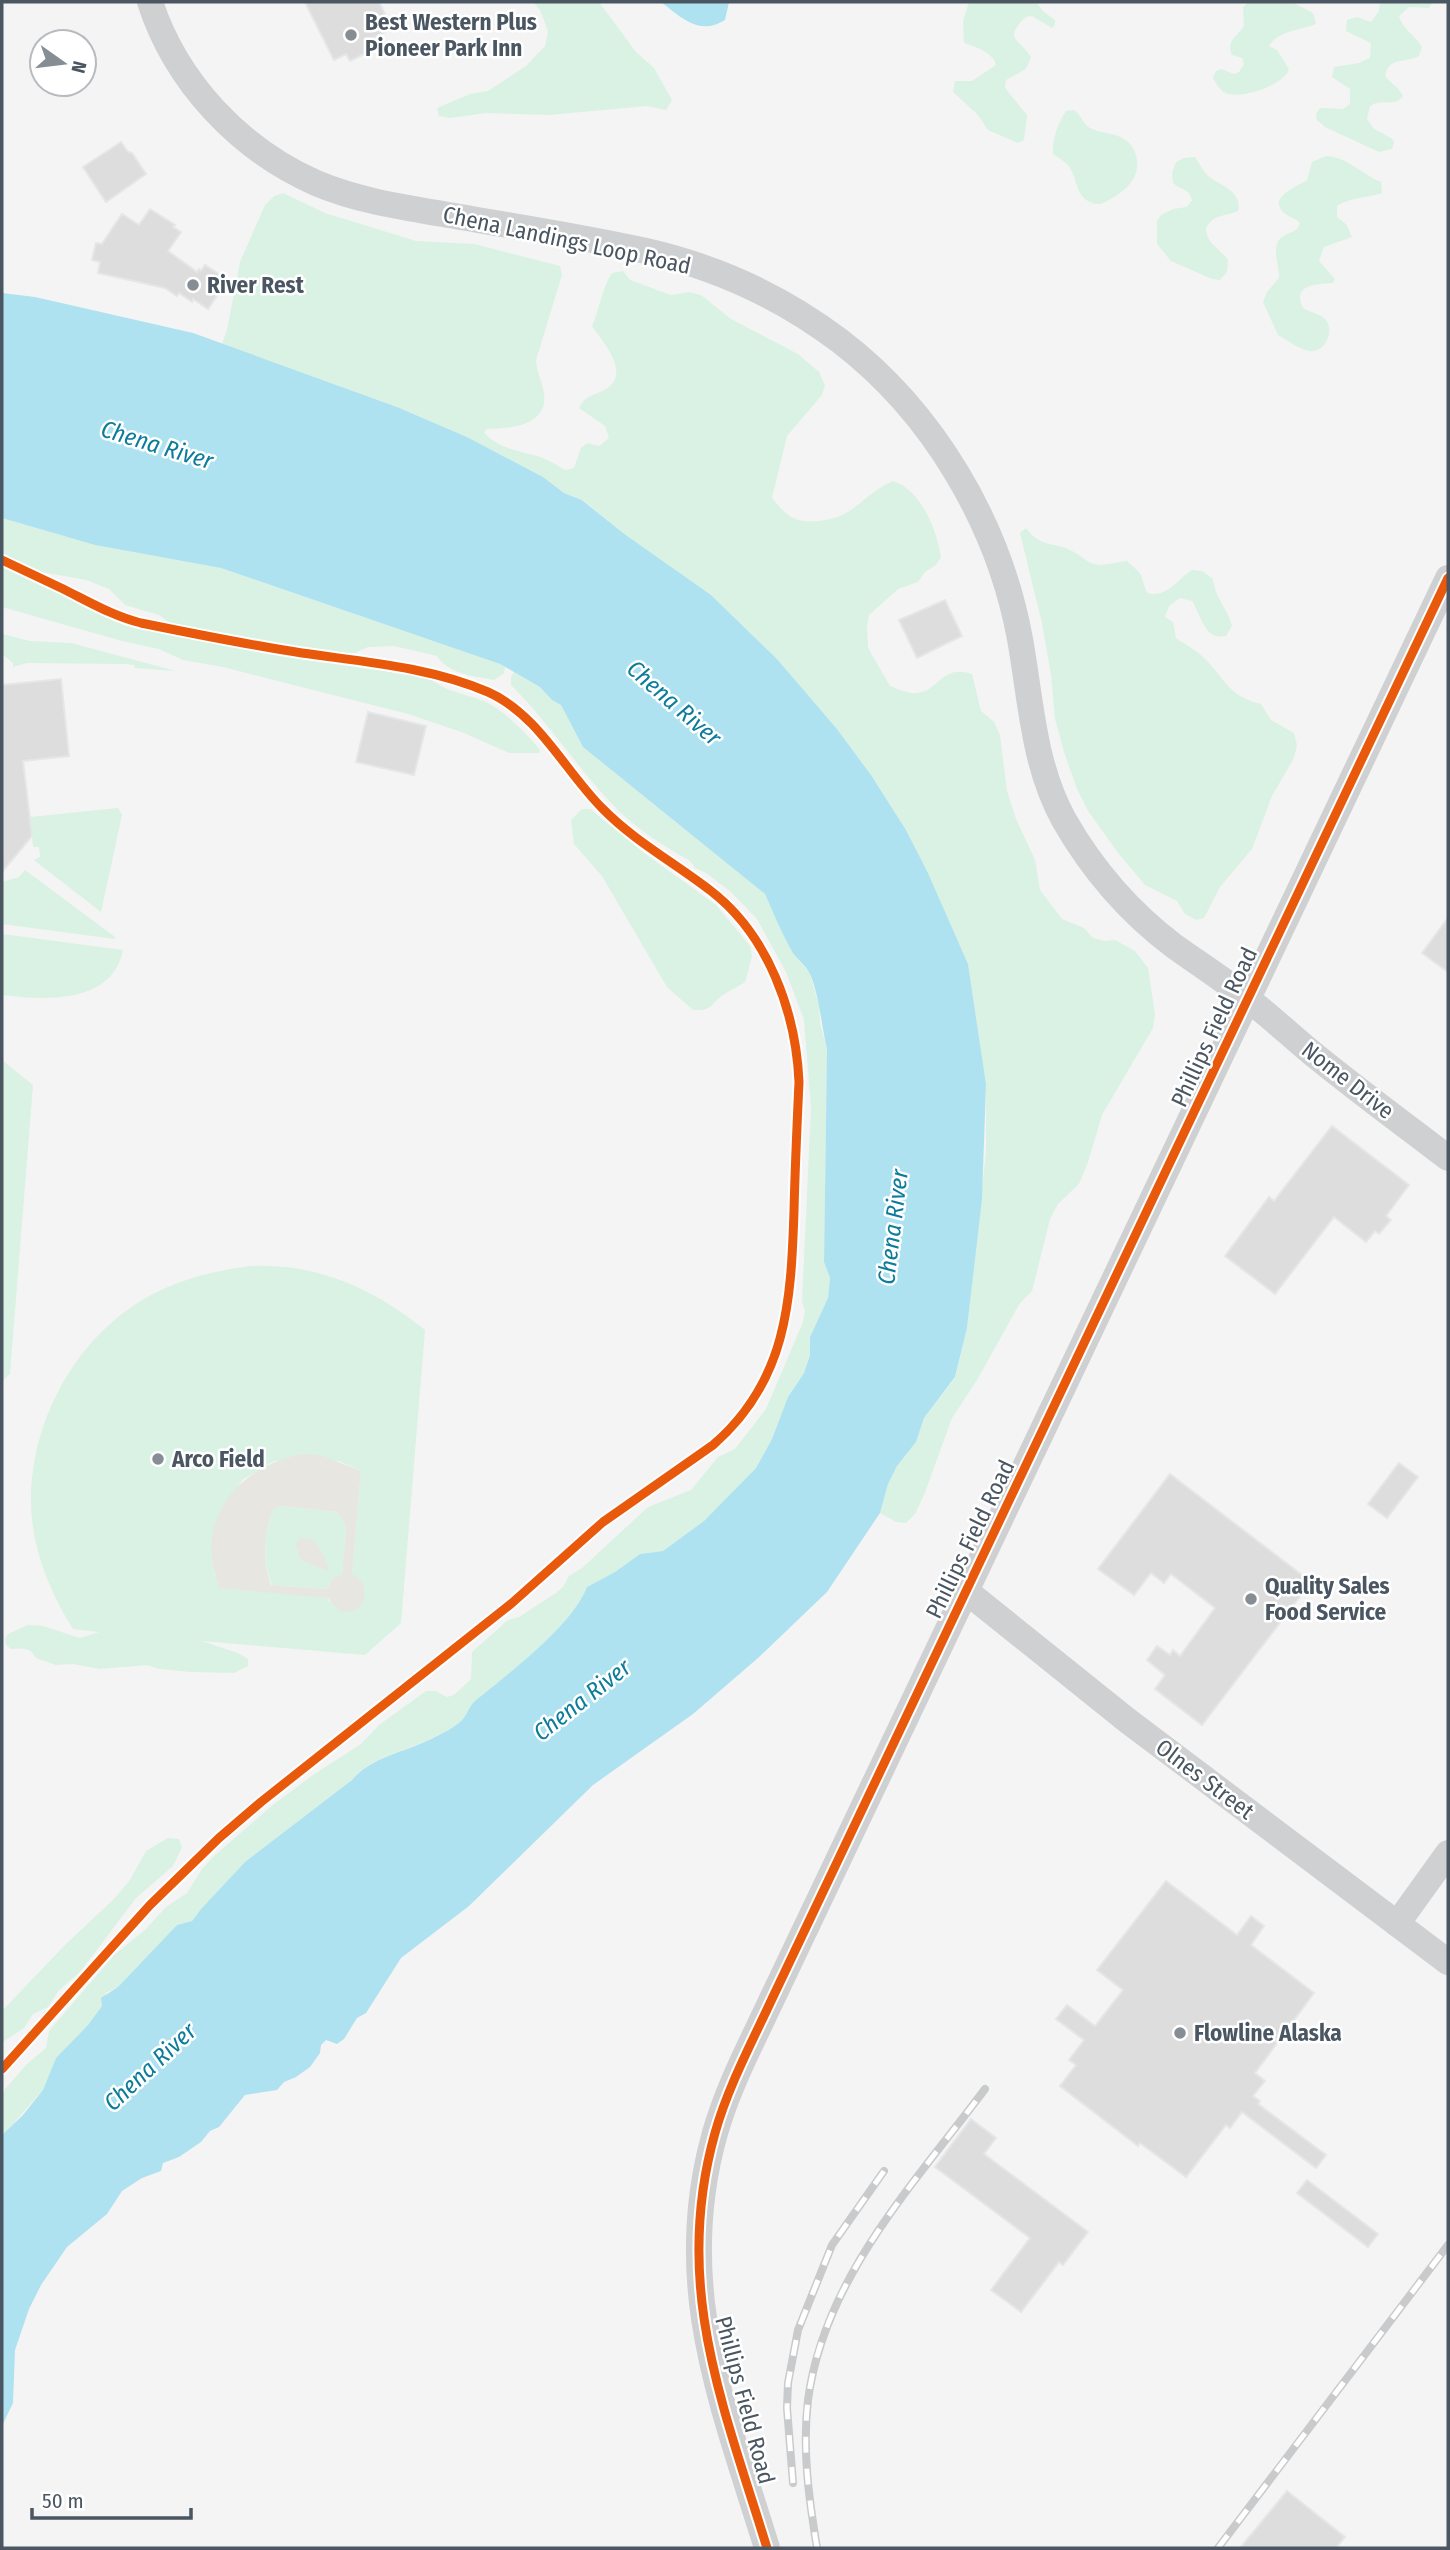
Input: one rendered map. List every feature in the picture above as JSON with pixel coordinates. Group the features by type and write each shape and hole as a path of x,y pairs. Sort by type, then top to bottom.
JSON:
{"street":[{"name":"Chena Landings Loop Road","path":"150,2 173,54 186,76 207,102 244,138 291,170 317,183 377,202 614,244 673,258 754,287 813,322 862,359 905,402 943,452 987,531 1015,613 1037,749 1062,816 1078,843 1098,872 1141,918 1249,999"},
{"name":"Phillips Field Road","path":"767,2548 715,2377 703,2324 699,2284 699,2230 709,2158 732,2084 1448,578"},
{"name":"Nome Drive","path":"1249,999 1309,1051 1448,1158"},
{"name":"Olnes Street","path":"966,1591 1128,1721 1448,1962"},
{"path":"1397,1924 1448,1853"}],"green space":[{"path":"533,2 599,2 636,52 654,68 672,100 666,110 647,106 549,115 486,113 450,118 439,116 437,108 470,94 488,91 526,66 545,46 548,31 540,10"},
{"path":"969,2 1036,2 1055,20 1052,28 1032,16 1026,17 1015,30 1015,38 1031,57 1026,69 1006,80 1005,88 1027,115 1024,140 1018,143 988,130 978,115 953,92 955,81 972,81 996,65 988,53 964,43 963,21"},
{"path":"1248,2 1292,2 1313,13 1316,24 1284,34 1269,46 1277,50 1289,69 1279,81 1249,93 1231,94 1224,92 1213,78 1216,71 1221,69 1234,74 1239,72 1244,64 1242,58 1232,55 1230,46 1244,26 1243,7"},
{"path":"1380,2 1432,3 1429,8 1409,7 1399,16 1403,25 1422,47 1419,56 1393,63 1387,70 1385,76 1403,96 1400,100 1370,106 1367,119 1374,129 1394,142 1392,149 1379,152 1325,127 1317,120 1316,114 1320,108 1343,109 1350,104 1350,89 1332,77 1334,67 1359,63 1370,58 1371,43 1346,31 1347,20 1357,17 1371,22 1379,11"},
{"path":"1074,110 1089,127 1123,138 1135,153 1137,169 1131,183 1119,194 1102,203 1092,203 1083,196 1069,166 1053,154 1060,121 1066,111"},
{"path":"1326,156 1348,163 1381,182 1382,193 1353,199 1337,206 1337,217 1346,224 1352,237 1324,247 1319,261 1335,279 1333,283 1308,287 1301,294 1303,308 1324,318 1329,328 1324,345 1315,351 1309,351 1278,335 1263,302 1267,292 1279,278 1276,251 1278,241 1295,231 1300,223 1284,213 1279,202 1281,197 1307,180 1312,162"},
{"path":"1195,157 1208,176 1234,194 1239,204 1238,211 1217,218 1206,228 1211,242 1228,260 1227,272 1220,280 1171,261 1157,244 1157,221 1161,215 1173,209 1187,207 1192,200 1187,192 1173,183 1172,173 1176,162"},
{"path":"283,193 325,213 416,241 474,244 560,266 562,275 536,360 544,404 540,412 526,423 487,429 484,432 502,446 540,457 565,470 574,468 581,448 587,443 599,446 609,438 605,426 579,408 587,398 606,389 616,375 616,366 608,348 592,326 612,273 623,271 630,280 671,295 689,292 701,295 731,319 798,354 819,372 825,386 822,395 787,436 772,498 791,517 802,521 818,521 841,515 893,481 912,493 931,523 941,557 918,582 898,589 869,615 868,648 890,686 907,692 925,691 954,672 972,674 981,711 994,722 1000,735 1007,791 1016,819 1035,860 1040,890 1062,919 1084,928 1093,938 1115,940 1135,951 1148,968 1155,1014 1153,1028 1102,1115 1079,1184 1058,1204 1050,1219 1032,1291 1020,1303 977,1380 952,1418 924,1495 915,1514 906,1523 896,1522 880,1513 888,1484 897,1466 916,1442 924,1418 955,1378 967,1328 986,1152 986,1084 968,964 928,873 906,830 871,775 837,729 777,659 711,595 623,533 583,500 564,493 543,477 467,437 397,407 222,344 240,262 265,205 274,196"},
{"path":"2,518 95,545 221,568 500,664 505,667 504,673 494,680 470,675 448,667 437,656 394,646 368,647 355,653 334,653 170,623 159,615 125,605 109,589 86,580 36,571 2,553"},
{"path":"1026,528 1037,539 1074,552 1092,563 1102,565 1127,561 1140,573 1147,593 1166,591 1192,570 1202,571 1213,579 1232,626 1226,636 1208,631 1192,601 1180,598 1169,606 1165,617 1173,622 1176,638 1204,658 1235,692 1261,704 1271,720 1294,733 1297,745 1294,758 1272,796 1252,849 1220,887 1204,918 1196,920 1185,914 1177,901 1145,885 1088,811 1077,789 1055,719 1042,623 1020,533"},
{"path":"2,566 102,614 133,625 279,655 430,678 442,687 486,702 501,711 540,750 539,753 509,753 464,733 408,714 223,667 183,660 159,649 2,607"},
{"path":"2,634 30,641 71,643 176,671 135,668 134,665 124,664 27,663 13,667 13,663 2,654"},
{"path":"514,672 540,687 561,705 583,747 765,894 796,958 809,971 827,1049 824,1262 830,1278 828,1298 810,1337 810,1354 804,1373 788,1397 772,1439 756,1468 704,1521 663,1551 640,1554 587,1587 579,1602 554,1633 475,1701 460,1722 422,1743 369,1765 245,1862 192,1921 177,1925 118,1987 106,1993 102,2006 88,2025 56,2058 43,2090 4,2134 2,2097 5,2089 27,2064 46,2048 49,2031 114,1955 145,1930 166,1907 187,1893 214,1856 274,1804 361,1744 379,1725 426,1691 436,1691 447,1697 454,1695 471,1679 472,1652 508,1620 519,1617 556,1593 569,1576 582,1568 648,1507 691,1490 718,1457 735,1449 766,1409 803,1322 811,1107 804,1020 786,972 757,919 731,892 635,825 605,796 511,685"},
{"path":"118,808 122,815 101,912 34,860 40,857 39,847 33,847 30,817"},
{"path":"582,809 590,809 644,853 716,905 750,946 752,956 745,982 708,1008 699,1010 693,1010 667,987 602,876 574,844 571,820"},
{"path":"25,870 115,939 2,924 2,882 19,877"},
{"path":"2,934 123,950 116,968 105,981 91,990 56,997 2,995"},
{"path":"2,1060 33,1085 10,1374 2,1381"},
{"name":"Arco Field","path":"276,1266 322,1274 386,1302 425,1330 401,1623 365,1655 202,1641 248,1659 248,1666 234,1673 191,1672 147,1665 100,1669 73,1664 56,1665 36,1658 26,1649 11,1649 5,1640 8,1634 28,1625 43,1626 80,1638 99,1632 73,1629 56,1600 43,1569 32,1520 33,1471 39,1439 50,1408 65,1379 84,1352 106,1328 131,1307 182,1282 239,1268","holes":["274,1461 339,1461 361,1471 352,1574 329,1602 328,1598 215,1576 212,1561 215,1527 242,1480"]},
{"name":"Arco Field","path":"281,1506 337,1512 345,1523 342,1574 330,1583 327,1589 272,1585 267,1568 266,1537 273,1510"},
{"path":"168,1838 179,1839 182,1847 173,1866 136,1898 80,1972 59,1990 48,2007 33,2014 24,2028 4,2041 2,2046 2,2011 64,1946 115,1898 130,1880 146,1851"}],"sand":[{"path":"305,1454 323,1456 361,1471 352,1574 359,1579 365,1593 361,1606 355,1610 339,1611 328,1598 220,1588 213,1563 212,1540 217,1519 227,1500 241,1483 281,1460","holes":["281,1506 337,1512 345,1523 346,1532 342,1574 333,1578 327,1589 271,1585 265,1548 267,1527 273,1510"]},
{"path":"301,1538 316,1543 328,1571 301,1560 296,1544"}],"water":[{"path":"661,2 729,2 725,20 699,26 676,14"},
{"name":"Chena River","path":"2,293 35,297 193,333 397,407 467,437 543,477 564,493 582,500 623,533 711,595 777,659 837,729 871,775 906,830 968,964 986,1084 982,1199 967,1328 955,1377 924,1418 916,1442 897,1466 888,1484 880,1513 827,1592 758,1658 693,1714 593,1785 469,1906 401,1958 366,2013 357,2018 344,2039 337,2044 326,2040 310,2067 284,2082 277,2090 245,2095 219,2127 210,2131 201,2142 179,2157 163,2163 161,2171 142,2178 122,2191 107,2214 67,2247 41,2285 29,2309 15,2350 13,2403 2,2426 2,2135 43,2090 56,2058 88,2025 102,2006 101,1998 118,1987 177,1925 192,1921 245,1862 369,1766 431,1739 460,1722 475,1701 554,1633 579,1602 587,1587 640,1554 663,1551 704,1521 756,1468 772,1439 788,1397 804,1373 810,1355 810,1337 828,1298 830,1278 824,1262 827,1049 810,974 793,953 765,894 583,747 561,705 540,687 500,664 221,568 95,545 2,518"}],"building":[{"name":"Best Western Plus Pioneer Park Inn","path":"305,2 379,2 392,28 368,41 372,50 350,61 346,54 334,60"},
{"path":"121,142 146,174 106,202 83,167"},
{"path":"150,209 181,232 168,251 197,272 205,265 222,276 219,282 224,285 208,309 193,299 192,302 165,288 98,273 100,262 92,260 96,243 102,244 122,214 139,225"},
{"path":"945,600 962,636 917,658 899,620"},
{"path":"61,679 69,756 23,761 32,836 2,872 2,685"},
{"path":"368,712 426,726 414,775 356,762"},
{"path":"1448,918 1448,972 1422,953"},
{"path":"1332,1126 1409,1185 1386,1216 1391,1220 1379,1234 1375,1231 1366,1242 1334,1217 1275,1294 1225,1256 1269,1197 1274,1201"},
{"path":"1399,1463 1418,1477 1387,1518 1368,1504"},
{"name":"Quality Sales Food Service","path":"1170,1474 1311,1582 1202,1725 1155,1689 1165,1675 1147,1660 1157,1646 1170,1655 1173,1650 1180,1656 1215,1608 1171,1574 1164,1583 1151,1573 1134,1595 1098,1569"},
{"name":"Flowline Alaska","path":"1166,1881 1237,1935 1251,1916 1264,1926 1251,1945 1314,1993 1255,2073 1265,2081 1253,2096 1260,2101 1258,2104 1326,2155 1316,2168 1242,2112 1230,2128 1226,2125 1186,2177 1140,2143 1138,2146 1060,2086 1076,2065 1069,2060 1084,2040 1056,2019 1067,2005 1095,2026 1123,1990 1097,1970"},
{"path":"971,2119 996,2138 984,2154 1088,2232 1063,2265 1059,2262 1021,2312 991,2290 1030,2238 935,2167"},
{"path":"1307,2180 1378,2234 1368,2247 1297,2193"},
{"path":"1287,2491 1345,2537 1336,2548 1240,2548"}],"railway":[{"path":"817,2548 807,2474 806,2419 817,2356 832,2313 876,2234 985,2089"},
{"path":"793,2483 787,2408 788,2383 798,2330 832,2245 884,2171"},
{"path":"1218,2548 1448,2245"}],"cycle path":[{"path":"2,560 130,620 262,646 420,671 466,684 506,702 522,714 550,744 614,820 711,891 731,909 748,930 763,952 785,1002 797,1056 799,1082 793,1245 787,1308 770,1367 738,1420 713,1445 603,1522 512,1603 219,1838 150,1905 2,2069"},
{"path":"767,2548 720,2394 708,2344 701,2293 699,2242 703,2189 720,2116 748,2050 1448,578"}],"place":[{"name":"Best Western Plus Pioneer Park Inn","path":"351,35"},
{"name":"River Rest","path":"193,285"},
{"name":"Arco Field","path":"158,1459"},
{"name":"Quality Sales Food Service","path":"1251,1599"},
{"name":"Flowline Alaska","path":"1180,2033"}]}
